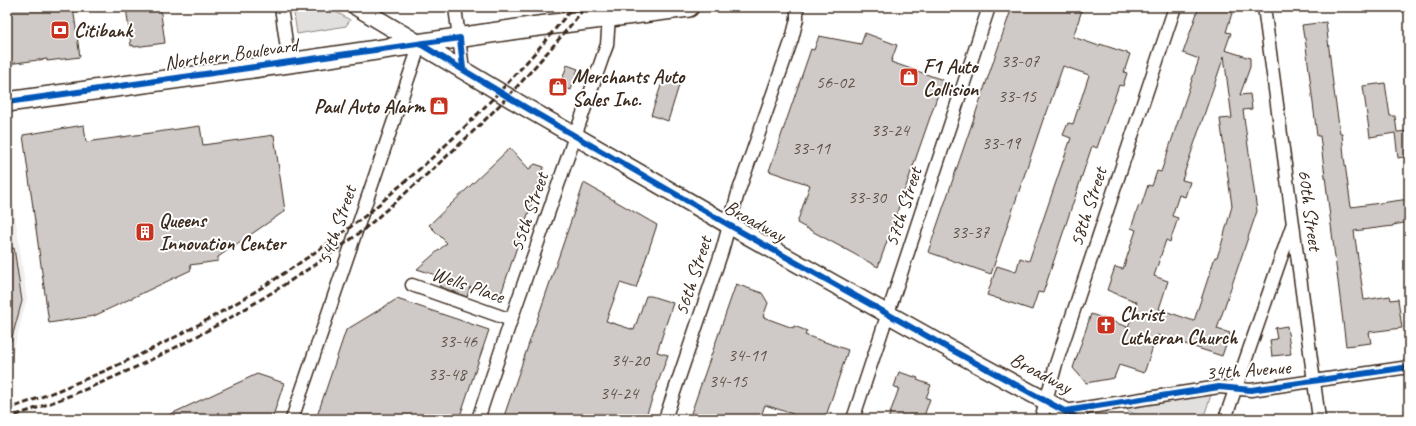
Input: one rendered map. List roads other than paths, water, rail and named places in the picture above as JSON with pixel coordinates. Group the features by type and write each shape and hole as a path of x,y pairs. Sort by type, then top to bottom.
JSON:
{"main road":[{"name":"Broadway","path":"357,7 729,225 1046,402 1072,415"},
{"name":"Northern Boulevard","path":"7,102 289,63 609,16 627,10 688,7"}],"street":[{"path":"281,7 289,63"},
{"path":"455,7 463,69"},
{"name":"56th Street","path":"664,419 722,251 738,191 792,39 797,7"},
{"name":"57th Street","path":"852,419 989,7"},
{"name":"58th Street","path":"1041,419 1058,357 1175,7"},
{"name":"60th Street","path":"1264,7 1319,419"},
{"name":"55th Street","path":"478,419 607,45 609,16"},
{"name":"54th Street","path":"292,419 420,44"},
{"path":"1225,419 1293,223"},
{"name":"Wells Place","path":"412,285 511,320"},
{"name":"34th Avenue","path":"1072,415 1218,387 1251,390 1409,367"}],"railway":[{"path":"7,409 46,395 109,369 208,320 271,282 331,241 373,210 473,119 514,76 573,7"},
{"path":"7,418 53,402 99,383 145,363 190,340 277,289 358,234 434,168 480,125 510,95 585,7"}],"place":[{"name":"Citibank","path":"60,30"},
{"name":"F1 Auto Collision","path":"909,77"},
{"name":"Merchants Auto Sales Inc.","path":"558,87"},
{"name":"Paul Auto Alarm","path":"439,106"},
{"name":"Queens Innovation Center","path":"145,232"},
{"name":"Christ Lutheran Church","path":"1106,325"}]}
